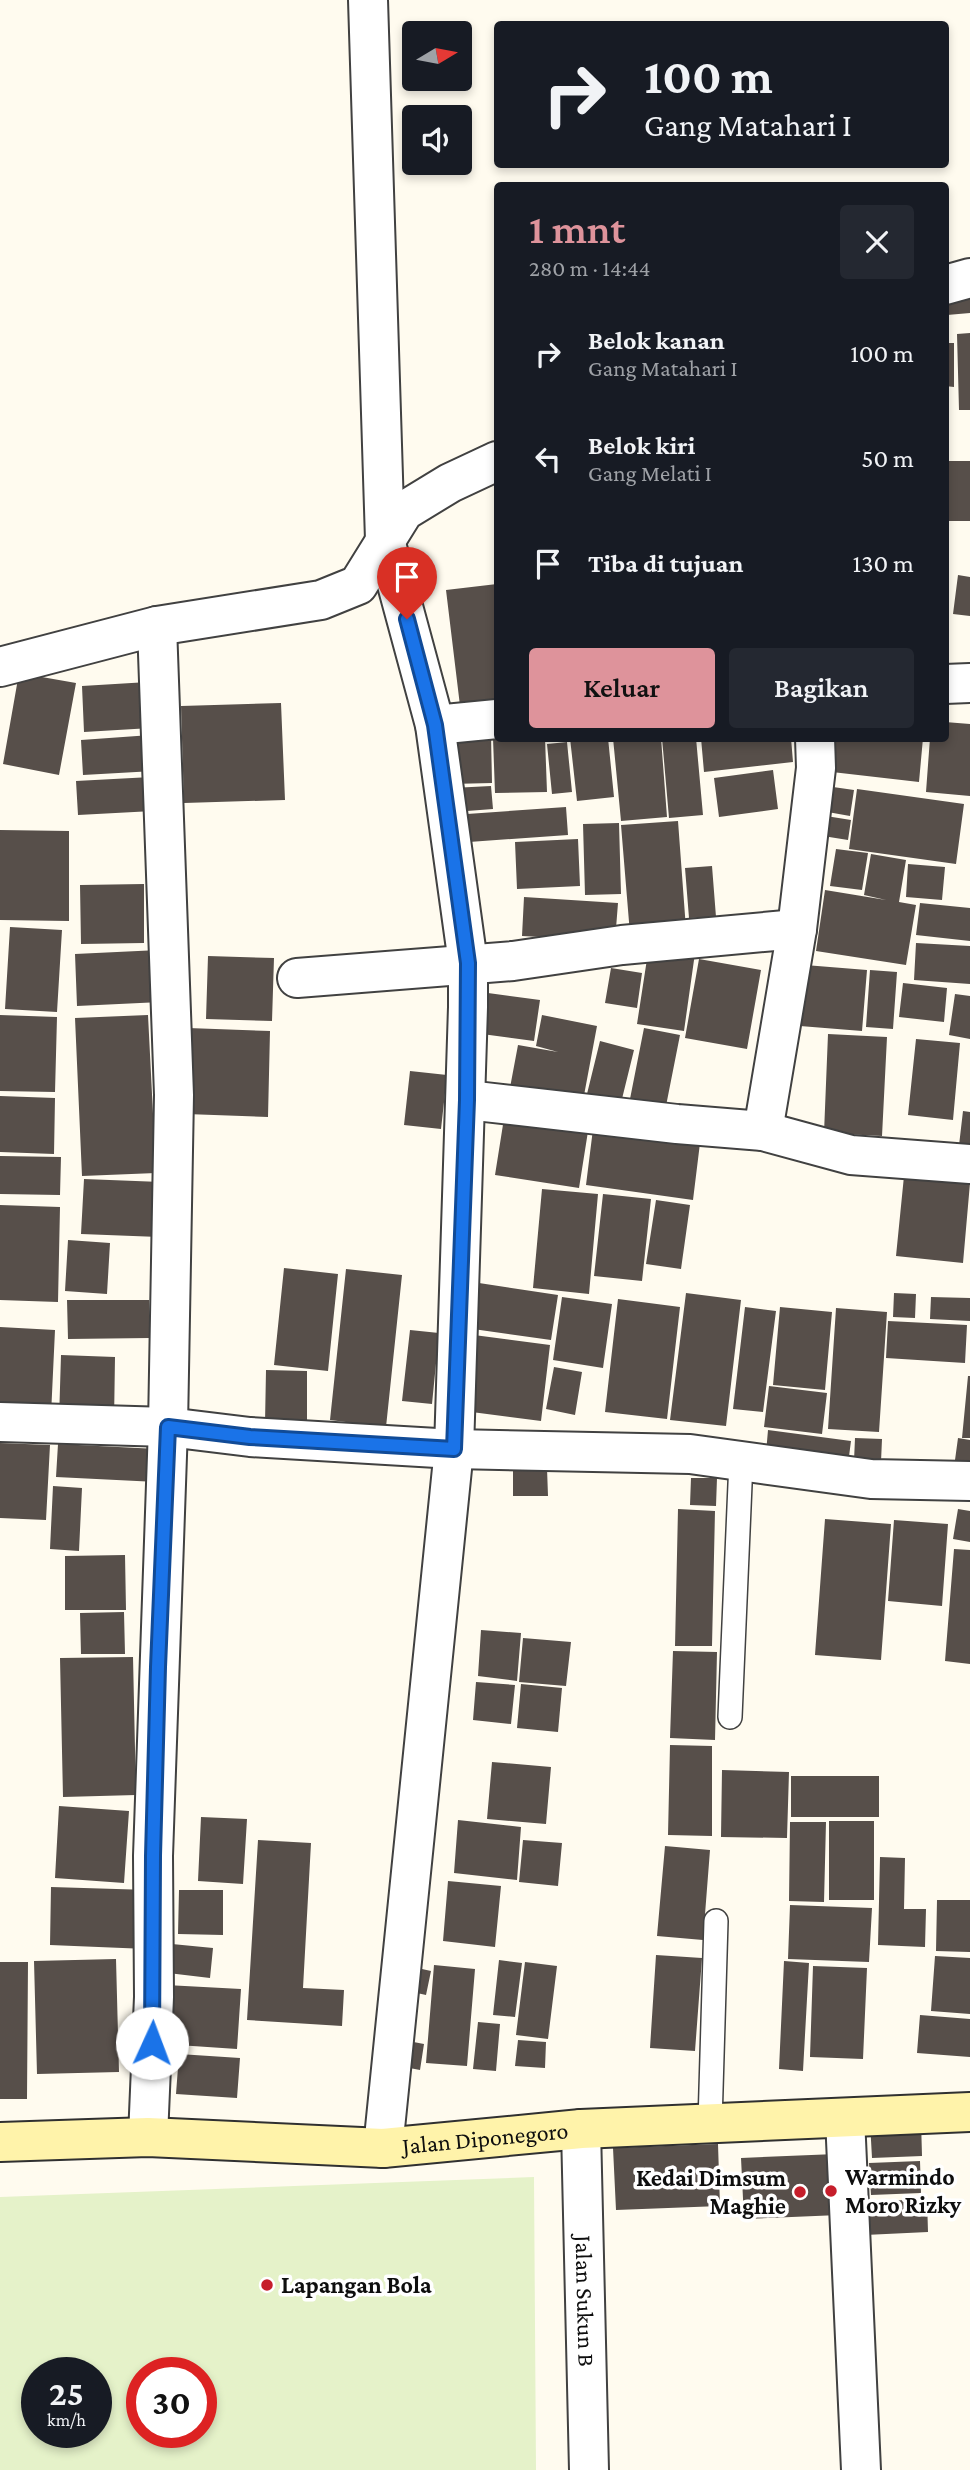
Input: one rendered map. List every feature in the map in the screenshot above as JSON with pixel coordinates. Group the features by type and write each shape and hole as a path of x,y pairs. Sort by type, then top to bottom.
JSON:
{"street":[{"path":"368,0 385,540 435,725 468,963 467,1100 454,1449 383,2148"},
{"path":"949,284 970,278"},
{"path":"0,667 157,626 321,600 358,585 404,511 450,483 494,462"},
{"path":"148,2137 154,1997 153,1856 168,1427 174,1095 157,626"},
{"path":"949,684 970,683"},
{"path":"435,725 494,719"},
{"path":"763,1131 797,929 816,768 815,742"},
{"path":"297,978 513,961 622,945 797,929"},
{"path":"467,1100 763,1131 850,1155 970,1164"},
{"path":"0,1422 168,1427 250,1437 454,1449 690,1454 871,1479 970,1481"},
{"name":"Jalan Diponegoro","path":"0,2142 148,2137 383,2148 581,2129 970,2112"},
{"path":"845,2118 861,2470"},
{"name":"Jalan Sukun B","path":"581,2129 589,2470"}],"lane":[{"path":"730,1717 741,1461"},
{"path":"710,2123 716,1921"}],"green space":[{"name":"Lapangan Bola","path":"534,2177 536,2470 0,2470 0,2197"}],"building":[{"path":"970,295 970,313 949,315 949,296"},
{"path":"970,333 970,410 959,410 957,334"},
{"path":"949,343 954,343 954,387 949,386"},
{"path":"949,461 970,461 970,521 949,521"},
{"path":"958,575 970,577 970,616 953,614"},
{"path":"494,584 494,709 461,714 446,590"},
{"path":"19,673 76,683 59,775 3,764"},
{"path":"148,682 151,728 84,732 82,686"},
{"path":"281,703 285,800 184,803 181,706"},
{"path":"949,722 970,724 970,796 926,792 930,742 949,742"},
{"path":"151,735 154,771 83,775 81,740"},
{"path":"491,735 492,783 451,784 449,737"},
{"path":"493,738 494,742 545,742 547,792 495,793"},
{"path":"567,742 572,792 552,794 547,744"},
{"path":"570,742 608,742 614,797 577,801"},
{"path":"613,742 661,742 667,817 621,821"},
{"path":"662,742 696,742 703,815 669,818"},
{"path":"701,742 791,742 793,762 704,772"},
{"path":"835,742 923,742 919,782 832,772"},
{"path":"773,770 778,809 719,817 714,778"},
{"path":"151,777 153,811 78,815 76,781"},
{"path":"491,786 493,809 454,812 452,788"},
{"path":"826,786 854,790 850,816 822,811"},
{"path":"857,789 964,804 956,864 849,849"},
{"path":"566,807 568,835 469,842 467,814"},
{"path":"826,816 851,820 848,840 823,836"},
{"path":"678,821 686,929 630,934 621,825"},
{"path":"619,823 621,894 585,895 583,824"},
{"path":"0,830 69,831 69,921 0,920"},
{"path":"578,839 580,886 517,889 515,842"},
{"path":"836,849 868,853 862,890 830,886"},
{"path":"871,854 906,860 899,902 916,905 906,965 816,951 825,890 886,900 864,895"},
{"path":"908,864 945,867 942,900 906,897"},
{"path":"712,866 716,917 689,918 685,868"},
{"path":"144,884 144,943 81,944 80,885"},
{"path":"524,897 618,903 615,941 522,936"},
{"path":"920,903 970,908 970,941 916,935"},
{"path":"10,927 62,930 57,1012 5,1009"},
{"path":"916,943 970,946 970,984 914,980"},
{"path":"649,946 695,953 684,1031 637,1024"},
{"path":"159,950 161,1002 77,1006 75,954"},
{"path":"208,956 274,958 272,1021 206,1019"},
{"path":"699,959 761,970 747,1049 685,1038"},
{"path":"805,965 867,970 862,1031 800,1026"},
{"path":"611,968 642,973 637,1008 605,1003"},
{"path":"870,970 897,972 893,1029 866,1027"},
{"path":"903,983 947,988 944,1022 899,1017"},
{"path":"488,993 540,1000 534,1041 482,1034"},
{"path":"955,994 970,996 970,1039 949,1035"},
{"path":"0,1015 57,1017 55,1092 0,1091"},
{"path":"148,1015 156,1173 82,1176 75,1018"},
{"path":"542,1015 597,1026 582,1106 509,1093 518,1045 558,1052 536,1046"},
{"path":"188,1028 270,1031 268,1117 186,1114"},
{"path":"644,1028 680,1035 665,1111 629,1104"},
{"path":"828,1034 887,1037 882,1136 824,1133"},
{"path":"916,1039 960,1043 953,1120 908,1115"},
{"path":"600,1041 634,1050 620,1107 586,1098"},
{"path":"410,1071 447,1075 441,1129 404,1125"},
{"path":"0,1096 55,1098 54,1154 0,1152"},
{"path":"963,1111 970,1112 970,1155 958,1154"},
{"path":"505,1112 589,1125 579,1188 495,1175"},
{"path":"593,1129 700,1143 693,1200 586,1185"},
{"path":"0,1156 61,1157 60,1195 0,1194"},
{"path":"904,1176 970,1183 963,1263 896,1256"},
{"path":"84,1179 161,1182 159,1237 81,1234"},
{"path":"542,1189 598,1194 589,1294 533,1288"},
{"path":"603,1194 651,1199 642,1281 594,1276"},
{"path":"656,1200 690,1205 681,1269 646,1264"},
{"path":"0,1205 60,1207 58,1302 0,1300"},
{"path":"68,1240 110,1243 107,1294 65,1291"},
{"path":"284,1268 338,1274 328,1371 274,1365"},
{"path":"346,1269 402,1275 386,1427 330,1420"},
{"path":"479,1283 558,1295 551,1340 473,1329"},
{"path":"686,1293 741,1300 726,1426 670,1420"},
{"path":"894,1293 916,1294 915,1318 893,1317"},
{"path":"562,1297 612,1304 603,1368 553,1360"},
{"path":"931,1297 970,1298 970,1321 930,1319"},
{"path":"618,1299 680,1307 667,1419 605,1412"},
{"path":"67,1300 149,1300 150,1338 68,1339"},
{"path":"745,1307 776,1311 763,1412 733,1409"},
{"path":"780,1307 832,1312 825,1390 773,1385"},
{"path":"836,1308 887,1312 879,1432 828,1429"},
{"path":"888,1321 967,1325 965,1363 886,1358"},
{"path":"0,1327 55,1330 51,1415 0,1413"},
{"path":"410,1330 439,1333 432,1404 402,1401"},
{"path":"474,1335 550,1345 541,1421 464,1411"},
{"path":"61,1355 115,1357 114,1422 59,1420"},
{"path":"554,1367 582,1372 575,1415 546,1409"},
{"path":"266,1370 307,1371 307,1423 265,1423"},
{"path":"968,1376 970,1438 962,1438"},
{"path":"769,1386 827,1393 822,1434 764,1427"},
{"path":"768,1430 851,1441 848,1464 766,1453"},
{"path":"855,1438 882,1439 881,1462 854,1461"},
{"path":"958,1438 970,1440 970,1462 955,1460"},
{"path":"0,1443 50,1445 46,1520 0,1518"},
{"path":"58,1444 158,1449 157,1482 56,1477"},
{"path":"513,1468 547,1468 548,1496 513,1496"},
{"path":"691,1478 717,1478 716,1506 690,1505"},
{"path":"53,1486 82,1488 79,1551 50,1549"},
{"path":"678,1509 715,1511 712,1646 675,1646"},
{"path":"958,1509 970,1511 970,1542 953,1539"},
{"path":"825,1519 891,1524 881,1660 815,1655"},
{"path":"894,1520 948,1524 942,1606 888,1601"},
{"path":"954,1549 970,1550 970,1664 945,1661"},
{"path":"125,1555 126,1610 65,1610 65,1556"},
{"path":"124,1612 125,1654 81,1654 80,1613"},
{"path":"481,1630 521,1633 517,1681 478,1676"},
{"path":"523,1638 571,1642 566,1686 519,1682"},
{"path":"673,1651 717,1652 715,1740 670,1738"},
{"path":"133,1657 136,1795 63,1797 60,1658"},
{"path":"476,1682 515,1685 511,1724 473,1720"},
{"path":"521,1684 562,1688 558,1732 517,1728"},
{"path":"670,1745 712,1746 712,1836 668,1835"},
{"path":"492,1762 551,1767 546,1824 487,1819"},
{"path":"722,1770 789,1772 787,1838 721,1837"},
{"path":"791,1776 879,1776 879,1817 791,1817"},
{"path":"59,1806 129,1811 124,1883 55,1878"},
{"path":"201,1817 247,1819 243,1884 198,1881"},
{"path":"458,1820 521,1827 517,1880 454,1873"},
{"path":"829,1821 874,1821 874,1900 829,1900"},
{"path":"790,1822 826,1822 824,1902 789,1901"},
{"path":"258,1840 311,1843 303,1988 344,1990 342,2026 247,2020"},
{"path":"523,1840 562,1843 558,1886 519,1882"},
{"path":"665,1846 710,1850 703,1940 657,1936"},
{"path":"880,1857 905,1858 904,1909 926,1909 925,1947 878,1945"},
{"path":"448,1881 501,1886 495,1947 443,1941"},
{"path":"51,1887 149,1890 147,1949 50,1945"},
{"path":"179,1890 223,1890 223,1935 178,1934"},
{"path":"937,1900 970,1900 970,1952 936,1951"},
{"path":"790,1905 872,1908 869,1962 788,1959"},
{"path":"172,1944 213,1948 210,1978 168,1973"},
{"path":"656,1955 702,1958 695,2051 650,2048"},
{"path":"935,1956 970,1958 970,2014 931,2011"},
{"path":"116,1959 119,2072 37,2074 34,1961"},
{"path":"499,1960 522,1963 515,2017 493,2015"},
{"path":"784,1961 809,1963 803,2071 779,2069"},
{"path":"0,1962 28,1962 27,2099 0,2099"},
{"path":"525,1962 557,1966 548,2039 516,2035"},
{"path":"434,1965 475,1969 467,2066 426,2063"},
{"path":"813,1966 867,1968 863,2059 810,2057"},
{"path":"413,1967 431,1971 426,1995 408,1991"},
{"path":"166,1985 241,1989 237,2049 163,2044"},
{"path":"920,2015 970,2019 970,2057 917,2053"},
{"path":"478,2022 500,2024 496,2071 473,2069"},
{"path":"403,2040 424,2044 420,2070 399,2066"},
{"path":"518,2040 546,2042 545,2068 515,2066"},
{"path":"179,2054 240,2058 237,2098 176,2094"},
{"path":"921,2120 922,2156 872,2158 870,2122"},
{"path":"718,2144 720,2206 616,2210 613,2148"},
{"path":"836,2154 839,2215 744,2219 741,2158"},
{"path":"920,2161 921,2193 871,2195 869,2163"},
{"path":"927,2199 928,2232 865,2235 863,2202"}],"place":[{"name":"Warmindo Moro Rizky","path":"831,2191"},
{"name":"Kedai Dimsum Maghie","path":"800,2192"},
{"name":"Lapangan Bola","path":"267,2285"}],"route":[{"path":"152,2043 153,1856 168,1427 250,1437 454,1449 467,1100 468,963 435,725 407,619"}]}
